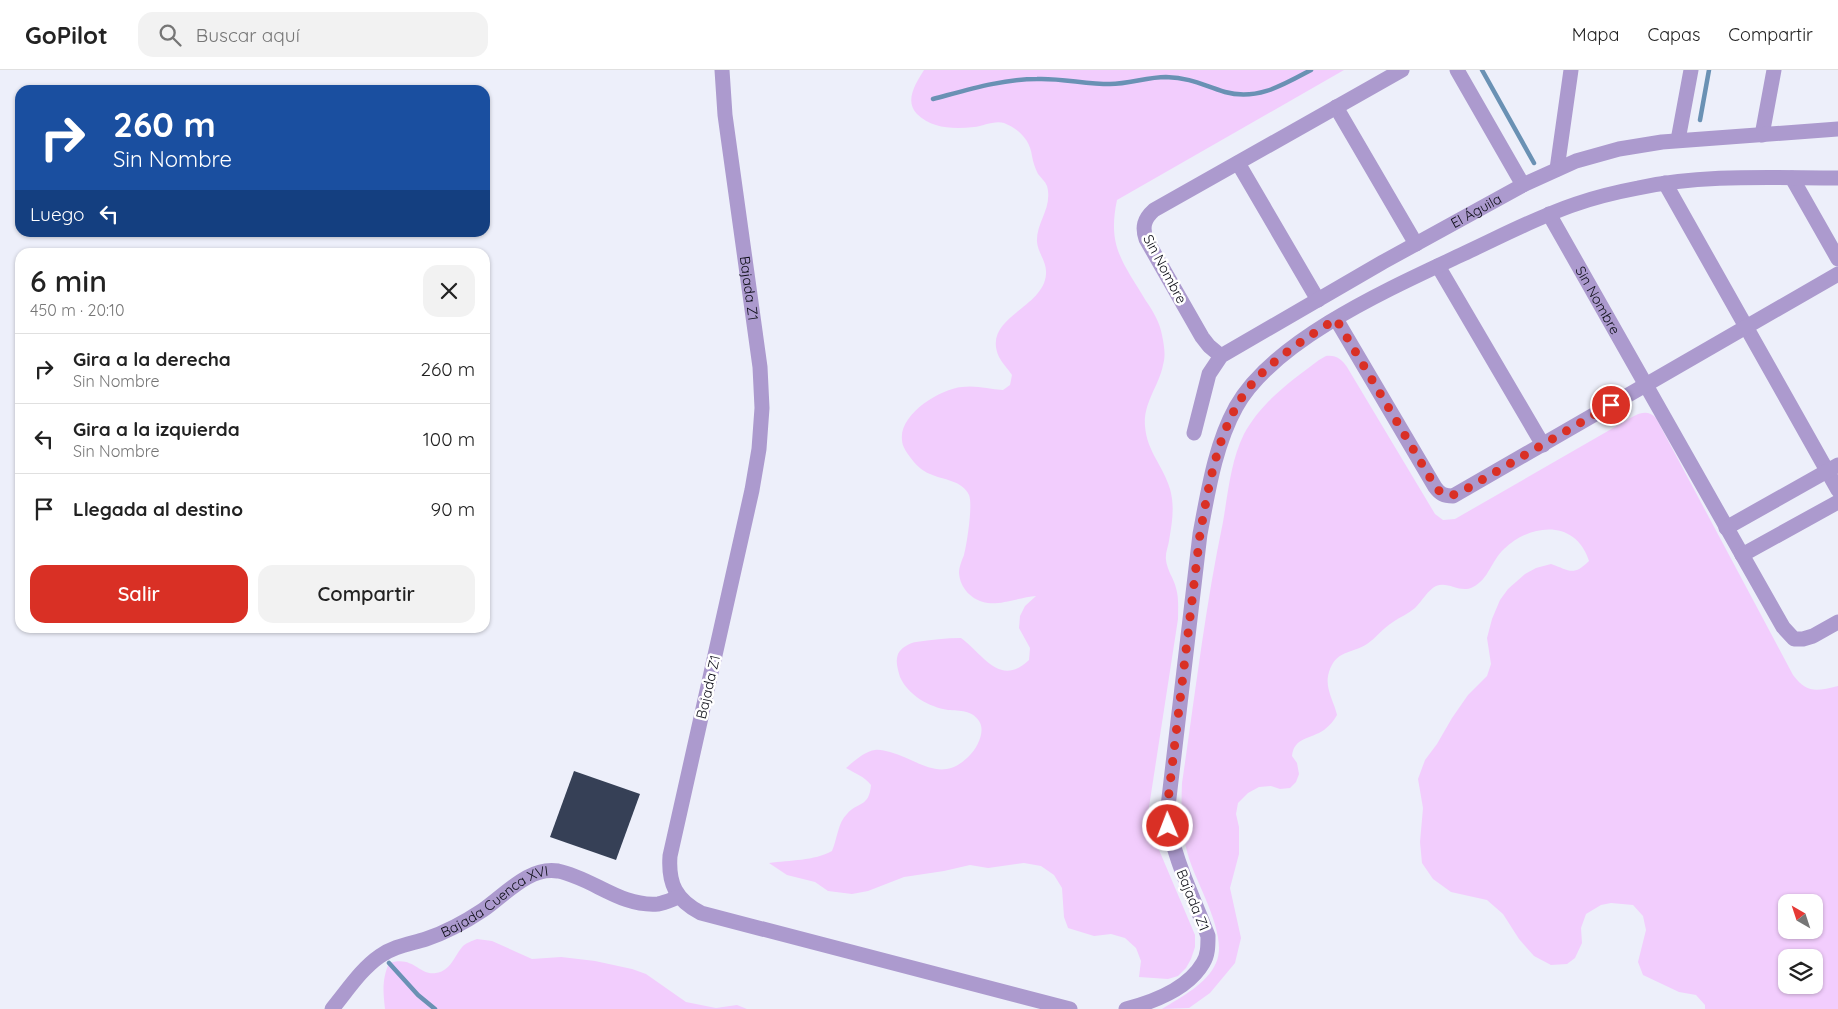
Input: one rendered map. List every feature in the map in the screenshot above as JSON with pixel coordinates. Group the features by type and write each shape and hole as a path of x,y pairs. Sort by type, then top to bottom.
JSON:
{"street":[{"name":"Bajada Z1","path":"679,897 669,871 670,856 752,490 759,449 762,408 760,367 725,115 722,70"},
{"name":"Sin Nombre","path":"1221,356 1202,337 1146,240 1143,232 1144,223 1148,216 1154,210 1402,70"},
{"path":"1456,70 1523,185"},
{"path":"1558,169 1571,70"},
{"path":"1678,140 1691,70"},
{"path":"1762,135 1774,70"},
{"path":"1336,107 1416,244"},
{"name":"El Águila","path":"1194,433 1209,374 1221,356 1523,185 1598,154 1619,149 1678,140 1838,129"},
{"path":"1238,163 1318,300"},
{"path":"1792,178 1838,259"},
{"path":"1838,178 1702,179 1665,183 1607,194 1576,203 1549,214 1382,293 1336,319 1435,486 1445,496 1453,496 1838,274"},
{"path":"1665,183 1746,327 1833,468 1838,490"},
{"name":"Sin Nombre","path":"1549,214 1783,627 1794,639 1803,639 1813,636 1838,622"},
{"path":"1438,266 1543,445"},
{"name":"Bajada Z1","path":"1126,1009 1164,996 1182,985 1195,975 1204,962 1208,950 1208,936 1176,857 1167,815 1200,534 1222,438 1236,408 1248,389 1266,370 1287,352 1336,319"},
{"path":"1726,528 1833,468"},
{"path":"1742,555 1838,502"},
{"name":"Bajada Cuenca XVI","path":"332,1009 368,966 381,955 400,946 452,929 484,910 537,872 557,871 581,879 614,896 636,903 659,904 679,897"},
{"path":"679,897 690,907 701,913 1070,1009"}],"shaded area":[{"path":"924,70 1344,70 1117,200 1114,230 1119,253 1156,317 1161,331 1164,350 1161,373 1146,410 1145,426 1152,451 1167,480 1172,496 1172,521 1166,558 1177,592 1178,619 1149,807 1154,838 1195,935 1195,947 1186,968 1178,976 1168,979 1139,977 1141,961 1136,948 1125,938 1111,934 1094,936 1068,928 1064,917 1062,888 1054,875 1041,866 1024,863 988,868 970,865 904,877 868,891 852,894 828,891 815,882 787,875 769,863 810,858 832,851 844,817 865,801 870,792 871,785 863,777 846,768 863,755 871,751 882,750 930,768 940,769 960,764 975,748 982,730 976,717 965,712 934,706 920,699 908,689 900,677 897,663 898,654 903,648 916,642 961,638 992,666 1001,670 1009,671 1019,668 1029,660 1030,648 1019,628 1020,616 1025,606 1036,596 988,603 977,600 964,589 959,573 968,534 970,515 969,495 957,483 921,469 907,454 902,440 903,430 914,412 943,392 967,387 1003,390 1010,385 1012,375 999,357 996,343 998,332 1005,322 1035,296 1043,286 1046,270 1039,250 1037,235 1048,201 1047,186 1037,172 1026,140 1009,125 997,122 974,127 944,127 929,123 917,114 913,109 911,98"},
{"path":"1326,356 1338,358 1345,364 1435,514 1443,520 1455,519 1634,416 1646,413 1656,418 1793,675 1803,685 1813,690 1838,686 1838,1009 1705,1009 1705,1005 1696,995 1679,992 1643,975 1638,962 1646,930 1643,916 1633,905 1611,903 1601,905 1586,914 1581,928 1582,943 1575,958 1567,964 1551,965 1534,956 1519,939 1503,914 1487,900 1451,892 1433,879 1422,863 1420,842 1423,808 1418,779 1425,760 1452,718 1468,695 1487,676 1491,664 1487,638 1500,600 1508,589 1525,574 1536,568 1551,564 1575,571 1589,561 1583,547 1574,538 1564,532 1552,529 1539,530 1515,540 1504,549 1483,579 1473,587 1464,589 1445,585 1436,586 1415,608 1389,624 1367,644 1340,656 1336,660 1329,672 1328,684 1337,715 1324,730 1304,739 1296,745 1292,756 1297,763 1299,774 1296,782 1290,788 1259,787 1248,793 1238,803 1236,814 1239,827 1239,854 1230,888 1241,938 1235,963 1210,993 1189,1008 1162,1009 1200,984 1212,971 1219,952 1215,924 1192,867 1184,837 1182,783 1206,619 1228,488 1240,444 1251,422 1277,393"},
{"path":"477,939 492,941 532,959 561,957 595,961 632,969 646,974 686,1002 716,1008 737,1005 747,1009 385,1009 384,986 389,963 398,961 410,963 425,972 441,972 449,966 463,946"}],"building":[{"path":"574,771 640,794 616,860 550,837"}],"waterway":[{"path":"933,99 985,86 1024,79 1055,79 1110,84 1166,77 1190,80 1225,92 1248,94 1270,90 1311,70"},
{"path":"1482,70 1534,163"},
{"path":"1700,120 1709,70"},
{"path":"389,963 418,995 435,1009"}],"route":[{"path":"1168,826 1169,792 1200,534 1206,504 1222,438 1236,408 1248,389 1266,370 1287,352 1336,319 1435,486 1445,496 1453,496 1461,492 1611,405"}]}
